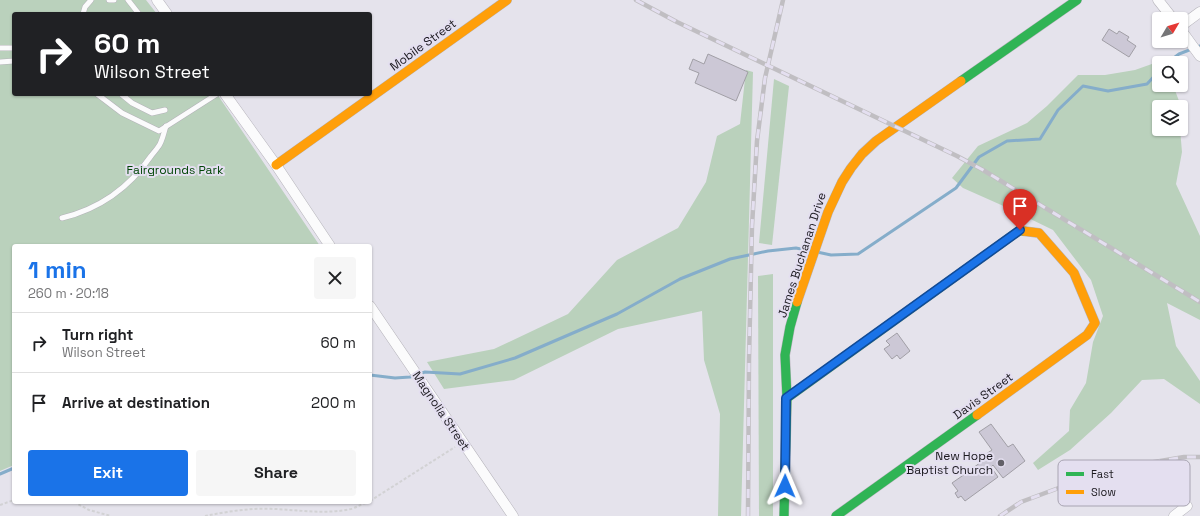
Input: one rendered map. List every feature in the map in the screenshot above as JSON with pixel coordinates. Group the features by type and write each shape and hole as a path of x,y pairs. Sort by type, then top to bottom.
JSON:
{"street":[{"path":"157,0 166,12"},
{"name":"Mobile Street","path":"276,165 507,0"},
{"name":"James Buchanan Drive","path":"784,516 786,350 795,307 834,194 849,169 868,148 896,126 1077,0"},
{"path":"1158,0 1167,12"},
{"path":"1188,21 1200,12"},
{"path":"1188,39 1200,56"},
{"path":"225,96 276,165 329,244"},
{"name":"Davis Street","path":"786,398 1020,230 1039,233 1074,273 1095,322 1087,335 836,516"},
{"name":"Magnolia Street","path":"372,309 513,516"},
{"path":"1174,516 1187,506"}],"lane":[{"path":"84,12 85,7 91,0"},
{"path":"109,0 114,0"},
{"path":"128,0 137,12"},
{"path":"0,48 12,48"},
{"path":"0,62 12,61"},
{"path":"100,96 122,113 159,130 214,96"},
{"path":"123,96 132,103 152,113 165,110"},
{"path":"62,218 98,204 126,186 146,164 160,144 166,126"}],"path":[{"path":"372,500 462,442"},
{"path":"0,504 12,501"},
{"path":"78,504 89,510 111,516"},
{"path":"204,516 253,509 316,513 334,512 351,509 364,504"}],"green space":[{"name":"Fairgrounds Park","path":"0,0 146,0 155,12 12,12 12,96 218,96 319,244 12,244 12,466 0,471"},
{"path":"1152,64 1152,92 1176,92 1179,100 1152,100 1152,136 1181,136 1182,152 1176,184 1200,236 1200,320 1167,303 1176,346 1200,381 1200,404 1164,379 1142,380 1111,413 1070,450 1038,470 1033,463 1069,431 1070,410 1086,383 1093,342 1103,316 1091,280 1053,230 963,188 952,178 978,146 1027,123 1047,106 1078,75 1105,75 1135,70"},
{"path":"746,70 753,72 741,516 718,516 720,414 704,360 702,311 618,329 514,380 444,389 427,362 494,349 568,314 617,260 678,228 706,182 717,136 740,124"},
{"path":"774,79 789,86 772,245 759,243"},
{"path":"773,274 773,516 759,516 758,276"}],"building":[{"path":"1109,29 1117,34 1119,31 1129,37 1127,40 1136,46 1129,57 1102,40"},
{"path":"708,54 748,72 736,101 695,83 699,73 689,69 693,59 704,64"},
{"path":"897,333 910,351 900,359 897,355 892,359 884,349 890,345 886,341"},
{"name":"New Hope Baptist Church","path":"991,424 1008,447 1013,444 1025,461 1003,478 993,465 991,467 998,477 965,501 961,496 958,498 955,493 958,491 952,483 965,474 963,471 967,468 969,471 985,459 983,456 992,450 979,432"}],"waterway":[{"path":"1176,56 1200,46"},
{"path":"817,252 831,255 858,254 956,188 979,157 1007,141 1040,139 1058,110 1083,86 1108,91 1147,84 1152,79"},
{"path":"372,375 395,378 410,377 425,372 460,374 515,358 617,314 680,279 730,259 768,251 796,248 810,251"},
{"path":"0,474 12,469"}],"railway":[{"path":"636,0 677,22 957,156 983,170 1200,302"},
{"path":"748,516 752,226 757,141 765,78 783,0"},
{"path":"1166,460 1184,457 1200,457"},
{"path":"1000,516 1021,502 1058,488"}],"traffic: fast":[{"path":"961,81 1077,0"},
{"path":"787,398 1020,230 1023,231"},
{"path":"784,516 787,398 785,355 790,327 797,302"},
{"path":"836,516 977,415"}],"traffic: slow":[{"path":"276,165 507,0"},
{"path":"797,302 828,212 842,182 851,168 862,154 876,141 961,81"},
{"path":"977,415 1087,335 1095,323 1074,273 1039,233 1023,231"}],"place":[{"name":"New Hope Baptist Church","path":"1001,463"}],"route":[{"path":"785,486 786,398 1020,230"}]}
